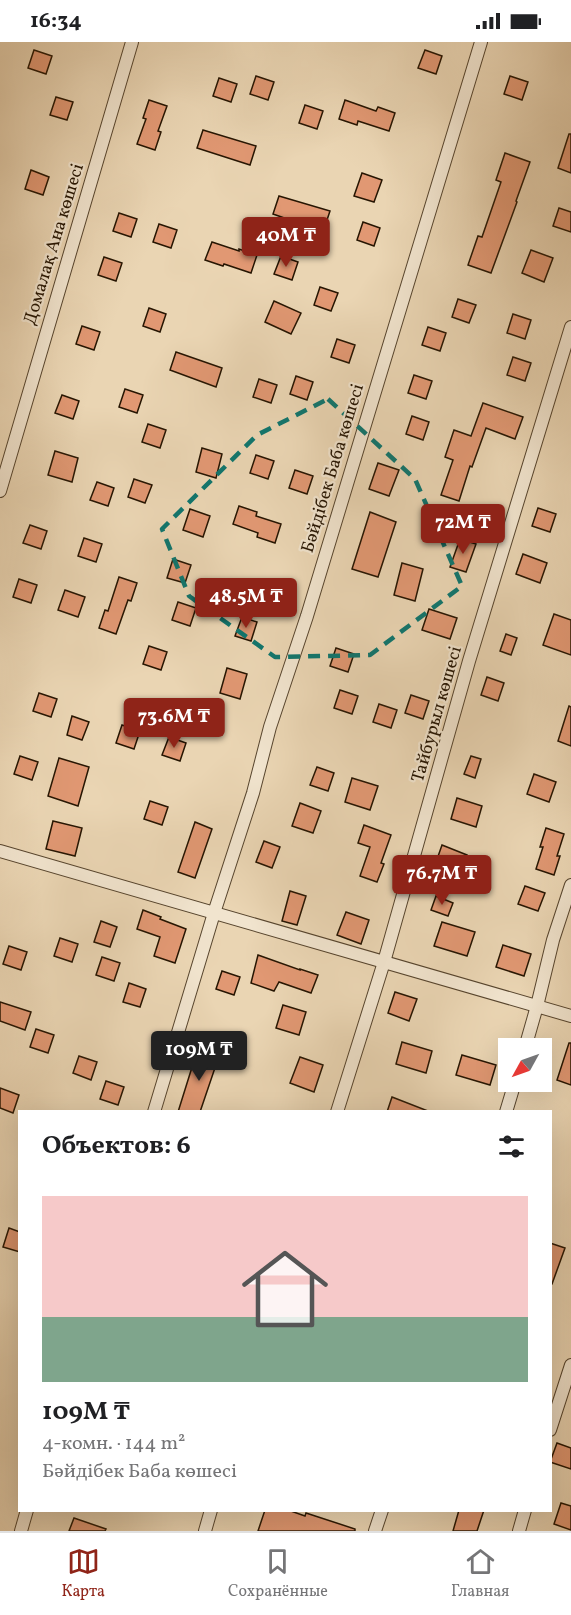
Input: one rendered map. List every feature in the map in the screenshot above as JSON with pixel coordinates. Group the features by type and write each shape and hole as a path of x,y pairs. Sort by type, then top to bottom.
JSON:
{"street":[{"name":"Домалақ Ана көшесі","path":"0,491 132,42"},
{"name":"Бәйдібек Баба көшесі","path":"155,1110 481,42"},
{"name":"Тайбурыл көшесі","path":"338,1110 384,962 469,661 571,327"},
{"path":"0,851 571,1016"},
{"path":"528,1038 571,885"},
{"path":"507,1110 512,1092"},
{"path":"552,1424 571,1365"},
{"path":"21,1531 26,1512"},
{"path":"205,1531 210,1512"},
{"path":"375,1531 381,1512"},
{"path":"519,1531 524,1512"}],"highlighted area":[{"path":"328,399 415,479 462,586 370,655 275,657 189,596 162,529 257,435"}],"building":[{"path":"34,50 52,56 46,74 28,68"},
{"path":"425,50 442,56 436,74 418,68"},
{"path":"256,76 274,82 268,100 250,94"},
{"path":"510,76 528,82 522,100 504,94"},
{"path":"219,78 237,84 231,102 213,96"},
{"path":"56,97 73,102 67,120 50,115"},
{"path":"149,100 167,106 158,131 161,132 155,150 137,144 146,119 143,118"},
{"path":"345,100 376,111 378,107 395,113 389,131 358,121 357,125 339,119"},
{"path":"305,105 323,111 317,129 299,123"},
{"path":"203,130 256,146 250,165 197,148"},
{"path":"569,134 571,134 571,173 558,168"},
{"path":"505,153 530,162 491,273 468,265 478,236 482,237 501,182 496,180"},
{"path":"31,170 49,177 43,195 25,189"},
{"path":"362,173 382,180 374,202 354,196"},
{"path":"279,196 330,211 324,229 273,214"},
{"path":"559,208 571,212 571,232 553,226"},
{"path":"119,213 137,219 131,237 113,231"},
{"path":"363,222 380,228 374,246 357,240"},
{"path":"159,224 177,230 171,248 153,242"},
{"path":"212,242 257,255 251,273 205,260"},
{"path":"531,250 553,258 544,282 522,273"},
{"path":"281,256 298,262 292,280 274,274"},
{"path":"104,257 122,263 116,281 98,275"},
{"path":"320,287 338,293 331,311 314,305"},
{"path":"458,299 476,305 469,323 452,317"},
{"path":"274,301 301,313 291,334 265,322"},
{"path":"149,308 166,314 160,332 143,326"},
{"path":"513,314 531,320 525,339 507,333"},
{"path":"82,326 100,332 94,350 76,344"},
{"path":"428,327 446,333 440,351 422,345"},
{"path":"337,339 355,345 349,363 331,357"},
{"path":"176,352 222,368 216,387 170,370"},
{"path":"513,357 531,363 525,381 507,375"},
{"path":"414,375 432,381 426,399 408,393"},
{"path":"296,376 313,382 307,400 290,394"},
{"path":"259,379 277,385 271,403 253,397"},
{"path":"125,389 143,395 137,413 119,407"},
{"path":"62,395 79,401 73,419 55,413"},
{"path":"483,403 523,417 515,439 486,428 472,467 470,466 459,501 441,495 453,460 445,457 454,430 471,436"},
{"path":"412,416 429,422 423,440 406,434"},
{"path":"148,424 166,430 160,448 142,442"},
{"path":"202,448 222,454 216,478 196,472"},
{"path":"55,451 78,458 72,482 48,475"},
{"path":"256,455 274,461 268,479 250,473"},
{"path":"378,463 399,470 389,496 369,489"},
{"path":"295,470 313,476 307,494 289,488"},
{"path":"134,479 152,485 145,503 128,497"},
{"path":"97,482 114,488 108,506 90,500"},
{"path":"239,506 257,512 256,516 281,524 275,543 257,537 258,533 233,524"},
{"path":"538,508 556,514 550,532 532,526"},
{"path":"190,509 210,516 203,537 183,530"},
{"path":"370,512 396,522 378,577 352,569"},
{"path":"30,525 47,531 41,549 23,543"},
{"path":"84,538 102,544 96,562 78,556"},
{"path":"460,539 476,544 466,572 450,567"},
{"path":"523,554 547,563 540,583 516,574"},
{"path":"173,559 191,565 185,583 167,578"},
{"path":"402,563 423,569 415,601 394,595"},
{"path":"119,577 137,583 131,601 128,600 116,634 99,628 105,610 108,611"},
{"path":"19,579 37,585 31,603 13,597"},
{"path":"65,590 85,597 78,617 58,610"},
{"path":"178,602 196,608 190,626 172,620"},
{"path":"429,609 457,618 450,639 422,630"},
{"path":"554,614 571,620 571,655 543,645"},
{"path":"242,617 257,622 251,641 235,636"},
{"path":"506,634 517,638 511,655 500,651"},
{"path":"149,646 167,652 161,670 143,664"},
{"path":"336,648 354,654 348,672 330,666"},
{"path":"227,668 247,674 240,699 220,693"},
{"path":"487,677 504,683 498,701 481,695"},
{"path":"340,690 358,696 352,714 334,708"},
{"path":"39,693 57,699 51,717 33,711"},
{"path":"411,695 429,701 423,719 405,713"},
{"path":"379,704 397,710 391,728 373,722"},
{"path":"569,706 571,707 571,746 558,741"},
{"path":"72,716 89,722 82,740 67,735"},
{"path":"122,725 140,731 134,749 116,743"},
{"path":"169,737 186,743 180,761 162,755"},
{"path":"20,756 38,762 32,780 14,774"},
{"path":"471,756 481,759 475,778 464,774"},
{"path":"59,758 89,767 78,806 48,796"},
{"path":"317,767 334,773 328,791 310,785"},
{"path":"534,774 556,782 549,802 527,794"},
{"path":"352,778 378,786 370,810 345,802"},
{"path":"457,798 482,806 476,827 451,819"},
{"path":"150,801 168,807 162,825 144,819"},
{"path":"300,803 321,811 313,833 292,826"},
{"path":"53,821 82,828 75,856 46,849"},
{"path":"195,822 212,829 195,878 178,872"},
{"path":"364,825 391,835 377,882 360,876 370,847 358,843"},
{"path":"546,828 564,834 554,875 536,869"},
{"path":"264,841 280,847 272,868 256,862"},
{"path":"442,845 467,855 460,874 435,865"},
{"path":"525,886 545,893 538,911 518,904"},
{"path":"290,891 306,896 297,925 282,921"},
{"path":"436,896 453,903 448,916 431,910"},
{"path":"143,910 186,929 175,963 154,956 160,937 137,929"},
{"path":"346,912 369,920 361,944 337,935"},
{"path":"101,921 117,927 110,947 94,942"},
{"path":"442,922 475,932 467,956 434,946"},
{"path":"60,938 78,944 72,962 54,956"},
{"path":"503,945 531,954 524,976 496,967"},
{"path":"9,946 27,952 21,970 3,964"},
{"path":"258,955 318,975 311,993 279,982 274,991 251,983"},
{"path":"102,957 120,963 114,981 96,975"},
{"path":"222,971 240,977 234,995 216,989"},
{"path":"129,983 146,989 140,1007 123,1002"},
{"path":"395,992 417,999 409,1021 388,1013"},
{"path":"0,1002 31,1012 25,1030 0,1021"},
{"path":"283,1005 306,1012 299,1035 276,1028"},
{"path":"36,1029 54,1035 48,1053 30,1047"},
{"path":"402,1042 432,1051 426,1073 396,1064"},
{"path":"569,1043 571,1043 571,1085 557,1080"},
{"path":"198,1048 219,1056 201,1110 179,1110"},
{"path":"462,1055 496,1065 490,1085 456,1075"},
{"path":"79,1056 97,1062 91,1080 73,1073"},
{"path":"300,1057 323,1065 314,1092 290,1083"},
{"path":"106,1081 124,1087 118,1105 100,1099"},
{"path":"0,1088 19,1095 13,1113 0,1108"},
{"path":"392,1097 425,1110 388,1110"},
{"path":"9,1228 18,1231 18,1251 3,1247"},
{"path":"552,1244 565,1248 552,1284"},
{"path":"557,1443 571,1448 571,1469 552,1463"},
{"path":"561,1503 571,1506 571,1530 554,1524"},
{"path":"264,1512 294,1512 305,1516 306,1513 355,1529 355,1531 258,1531"},
{"path":"458,1512 483,1512 477,1531 453,1531"},
{"path":"74,1518 106,1529 105,1531 69,1531"}]}
